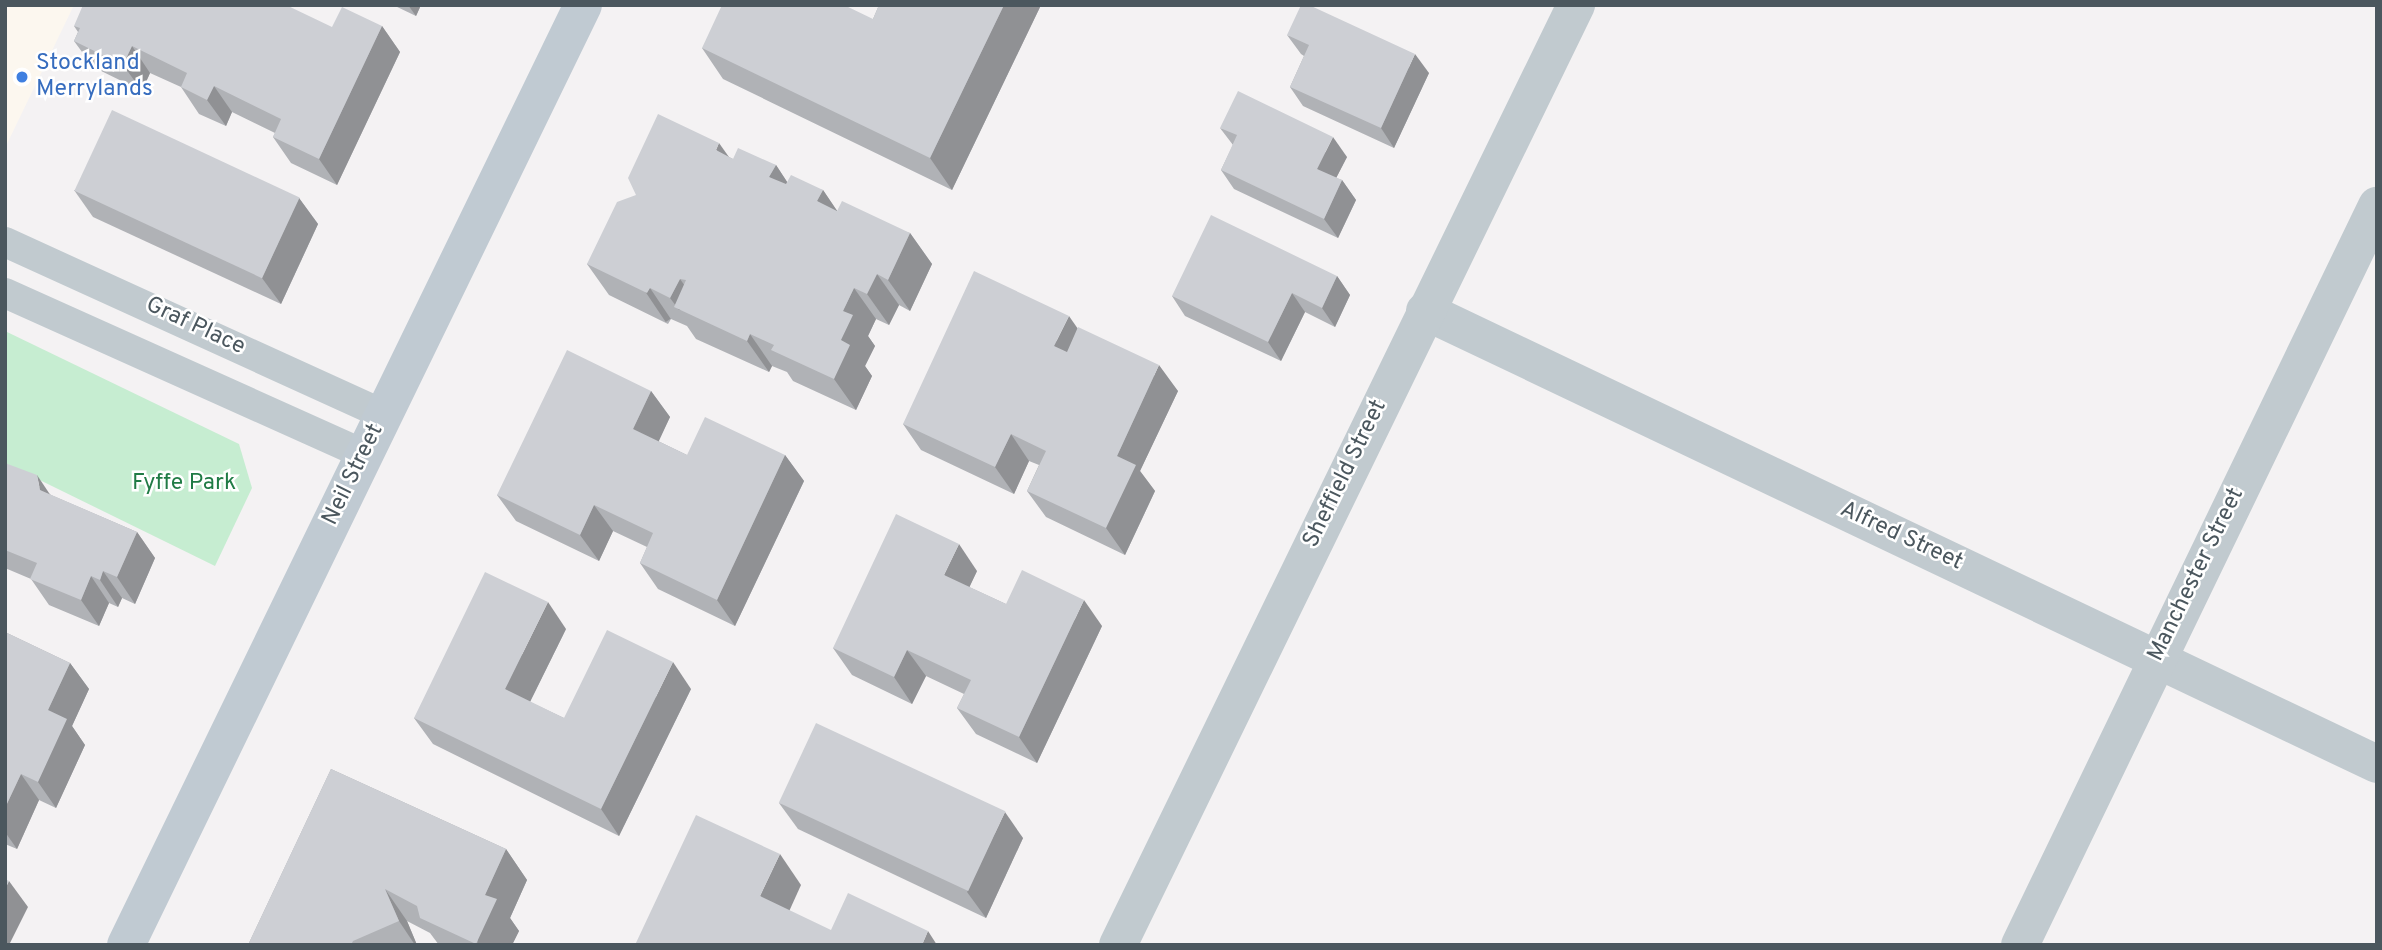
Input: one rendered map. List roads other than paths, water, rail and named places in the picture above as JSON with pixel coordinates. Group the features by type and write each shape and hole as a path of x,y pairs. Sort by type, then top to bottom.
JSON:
{"main road":[{"name":"Neil Street","path":"127,945 583,5"}],"street":[{"name":"Sheffield Street","path":"1118,945 1576,5"},
{"name":"Manchester Street","path":"2020,945 2377,206"},
{"name":"Alfred Street","path":"1425,311 2377,764"}],"lane":[{"name":"Graf Place","path":"5,242 384,415"},
{"name":"Graf Place","path":"5,293 365,455"}],"place":[{"name":"Stockland Merrylands","path":"22,77"}],"park label":[{"name":"Fyffe Park","path":"184,484"}]}
